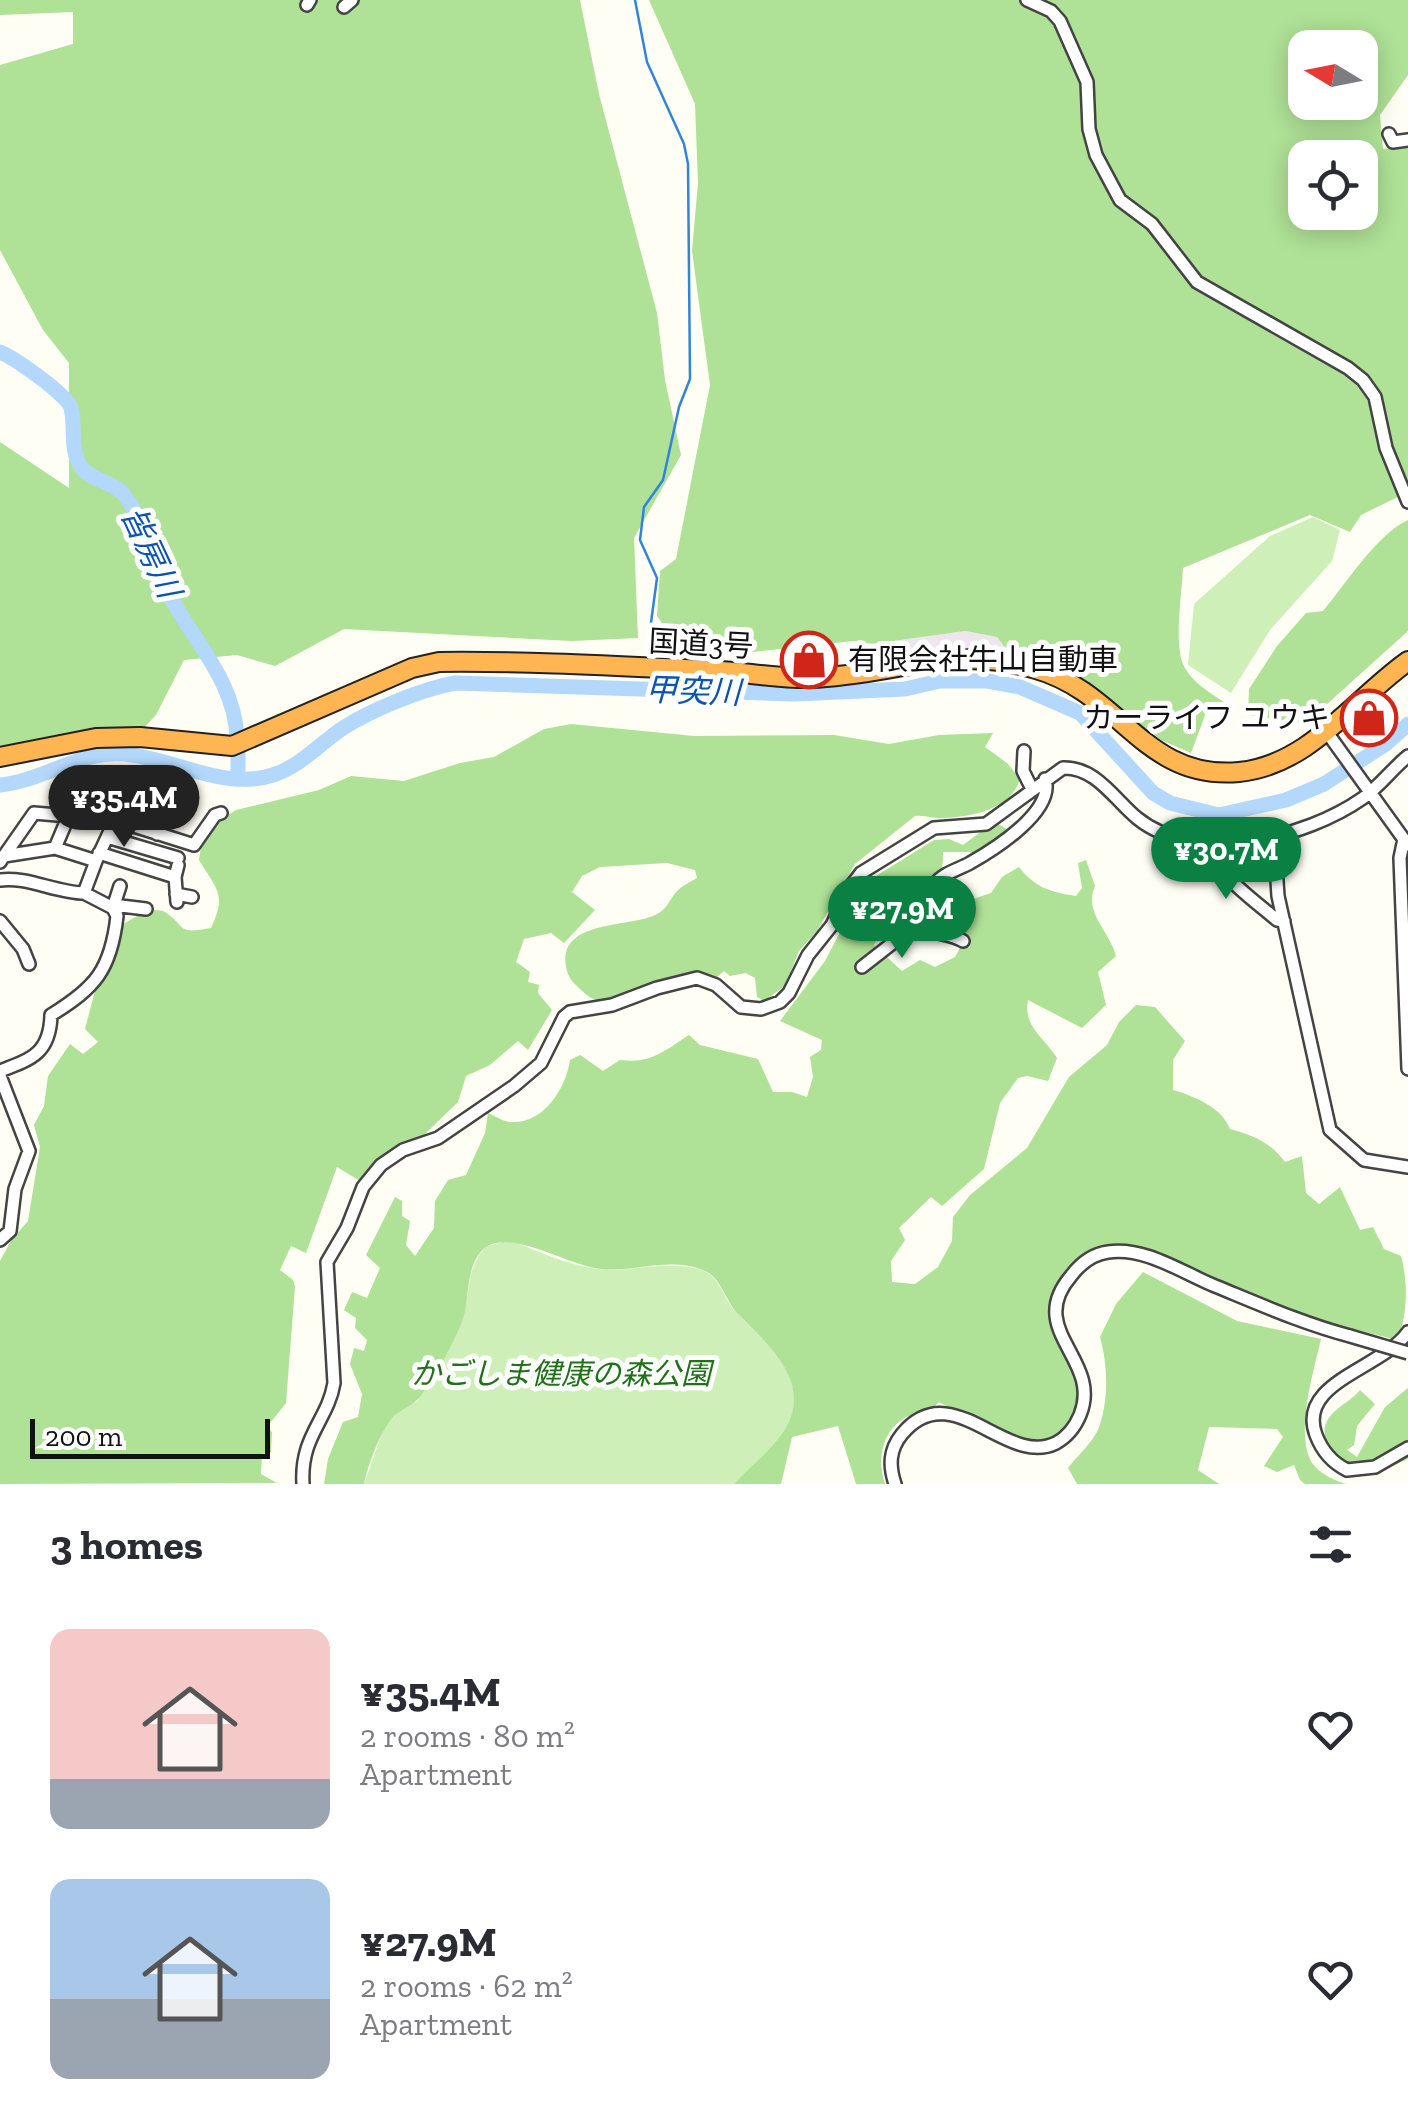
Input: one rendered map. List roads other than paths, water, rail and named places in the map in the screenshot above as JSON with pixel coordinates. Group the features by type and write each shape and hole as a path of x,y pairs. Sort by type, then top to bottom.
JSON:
{"highway":[{"name":"国道3号","path":"0,757 96,738 140,737 232,746 398,674 440,662 704,670 810,678 944,659 988,659 1073,682 1164,758 1198,770 1222,773 1276,763 1326,731 1408,662"}],"street":[{"path":"1028,0 1051,11 1060,21 1088,82 1089,128 1096,155 1120,200 1152,224 1196,282 1364,380 1375,397 1386,448 1408,502"},
{"path":"1389,134 1393,142 1408,140"},
{"path":"1326,731 1406,842 1400,858 1408,1070"},
{"path":"1024,751 1023,772 1032,789"},
{"path":"303,1484 308,1442 334,1383 327,1262 347,1228 363,1187 382,1164 403,1150 438,1138 523,1079 541,1063 564,1016 570,1012 612,1005 697,978 716,985 741,1007 762,1009 780,1002 862,873 934,828 986,824 1063,768 1087,772 1144,823 1175,838 1208,844 1274,836 1328,816 1368,791 1408,756"},
{"path":"862,967 918,924 938,880 972,862 1029,821 1045,798 1045,778"},
{"path":"84,893 126,791"},
{"path":"55,848 78,794"},
{"path":"157,834 166,801"},
{"path":"2,859 34,813 115,820 194,845 215,815 221,813"},
{"path":"1274,836 1278,896 1330,1130 1364,1160 1408,1167"},
{"path":"107,837 177,867"},
{"path":"1208,844 1229,877 1284,922"},
{"path":"2,859 55,848 177,867"},
{"path":"177,867 177,898 192,897"},
{"path":"0,880 10,878 84,893 114,910"},
{"path":"0,1240 10,1231 15,1189 29,1151 0,1074 33,1058 52,1031 51,1016 94,986 116,932 114,910 120,886"},
{"path":"114,910 121,906 146,909"},
{"path":"0,921 23,949 29,964"},
{"path":"918,924 934,934 963,940"},
{"path":"896,1484 891,1462 894,1446 919,1420 964,1417 1014,1442 1032,1446 1053,1445 1075,1426 1086,1385 1062,1336 1056,1307 1067,1280 1099,1254 1136,1253 1305,1322 1408,1353"},
{"path":"1408,1332 1382,1358 1331,1386 1319,1400 1312,1421 1328,1457 1347,1470 1375,1467 1408,1448"}],"waterway":[{"path":"635,0 647,62 684,144 688,164 690,379 679,407 663,480 644,507 640,540 657,578 650,655"},
{"name":"皆房川","path":"0,352 68,402 75,453 81,467 115,487 133,507 165,587 220,678 237,738"},
{"name":"甲突川","path":"0,785 108,754 143,757 236,779 273,775 368,714 412,695 455,683 795,694 905,689 940,681 987,681 1020,687 1080,713 1153,793 1170,803 1219,815 1286,800 1324,784 1386,744 1408,724"},
{"name":"皆房川","path":"238,752 238,778"}],"place":[{"name":"有限会社牛山自動車","path":"809,660"},
{"name":"カーライフ ユウキ","path":"1369,718"}],"park label":[{"name":"かごしま健康の森公園","path":"561,1374"}]}
